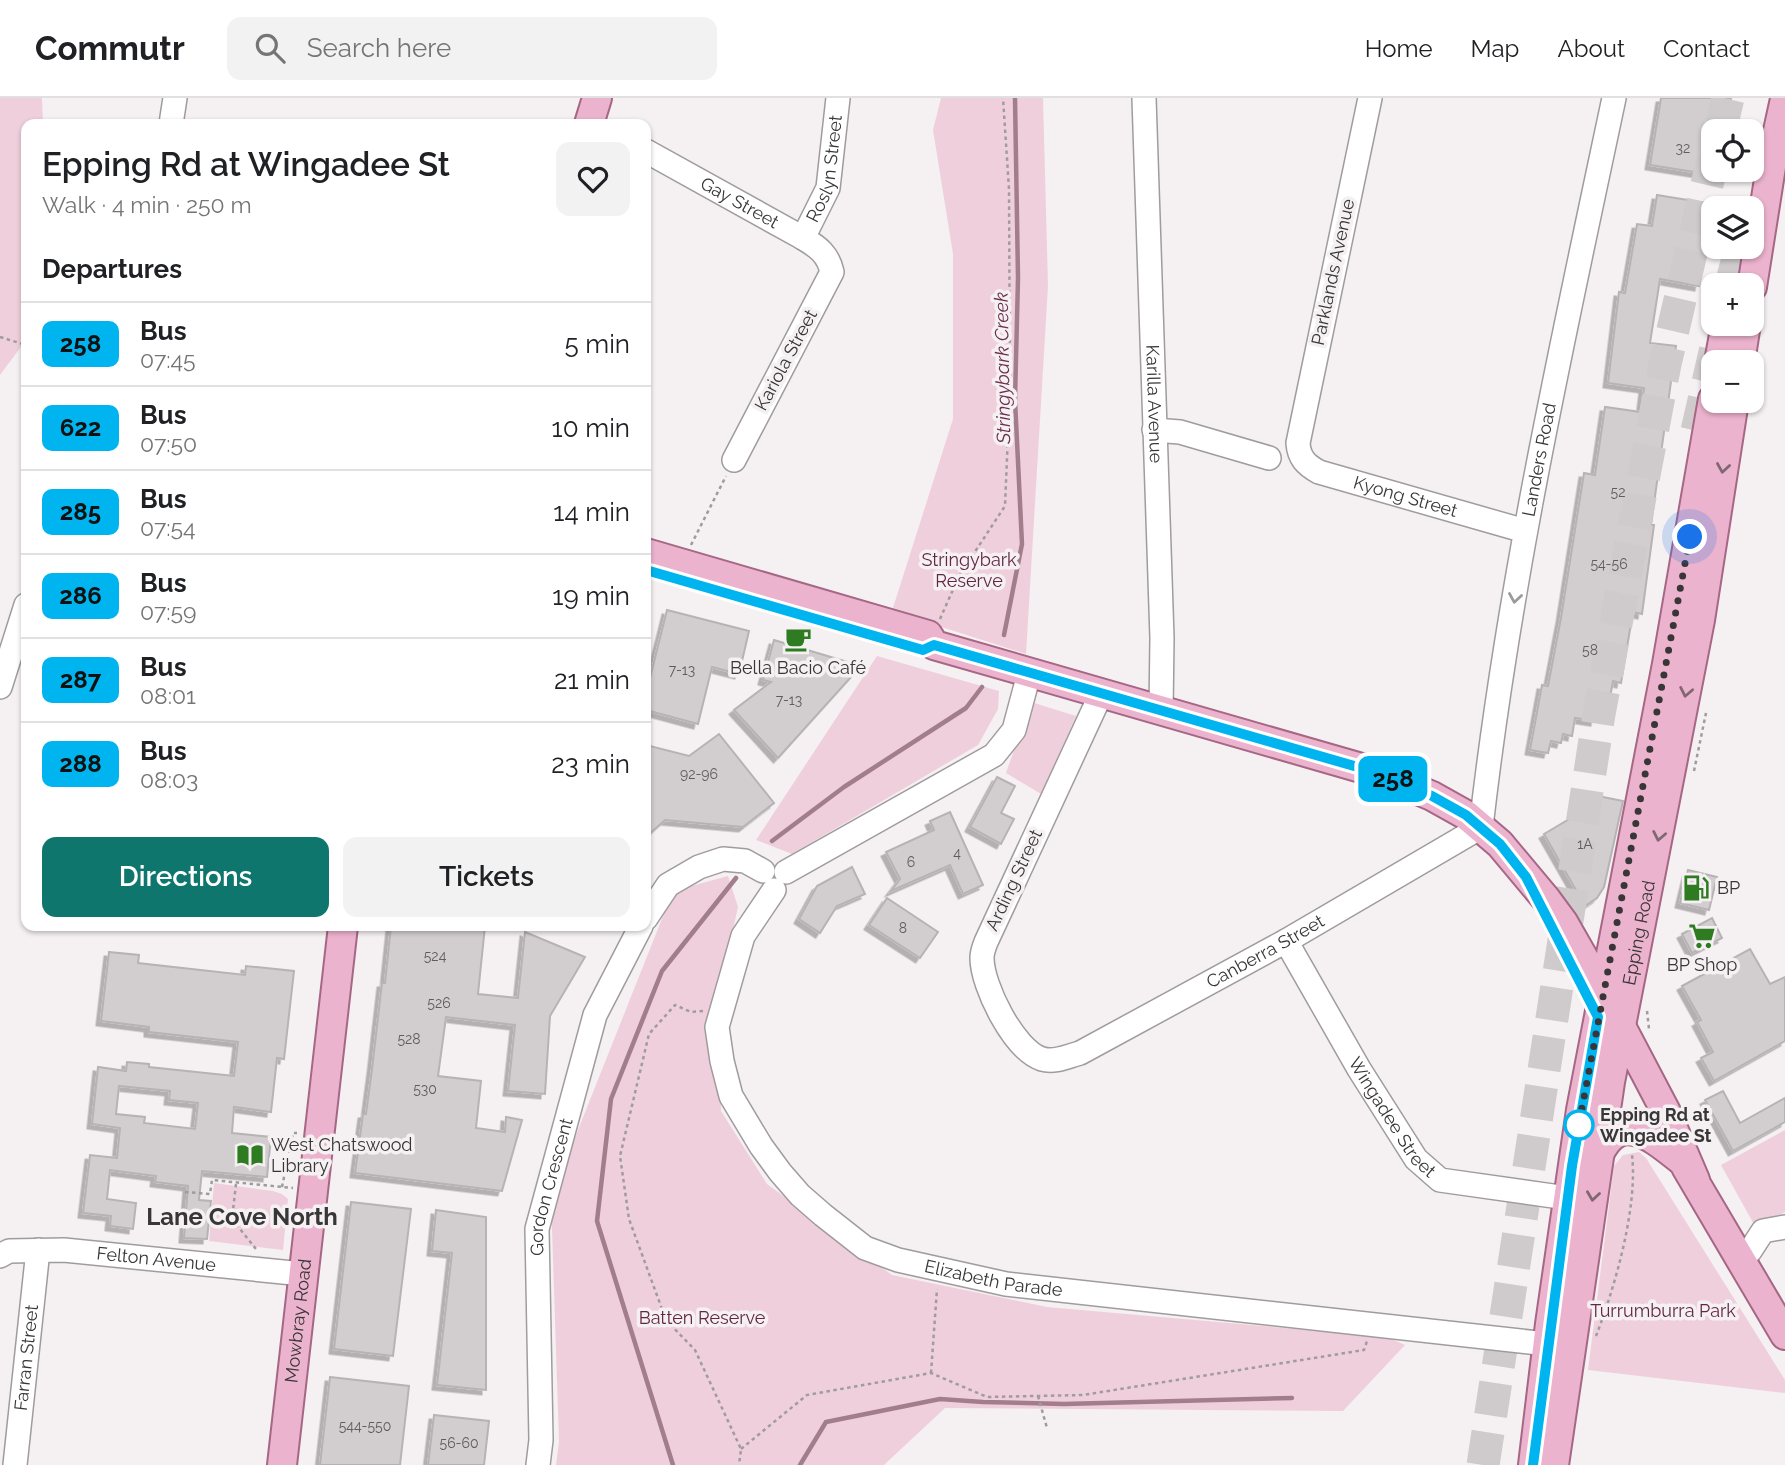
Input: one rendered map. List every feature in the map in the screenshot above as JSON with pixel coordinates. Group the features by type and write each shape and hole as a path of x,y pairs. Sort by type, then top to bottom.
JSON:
{"main road":[{"path":"591,119 597,98"},
{"path":"1762,119 1767,98"},
{"path":"1754,273 1773,154 1785,99"},
{"name":"Epping Road","path":"1607,1012 1615,927 1667,664 1711,413"},
{"name":"Epping Road","path":"1533,1465 1567,1198 1607,1012 1700,620 1732,413"},
{"path":"651,555 931,640 1029,674 1375,772 1450,804 1500,844 1551,905 1567,930 1607,1012 1616,1056 1634,1089 1688,1170 1785,1335"},
{"path":"651,571 923,650 931,640"},
{"path":"1526,877 1666,1112 1688,1170"},
{"path":"1567,930 1590,936 1615,927"},
{"name":"Mowbray Road","path":"282,1465 342,931"},
{"path":"1555,1465 1599,1154 1616,1056"},
{"path":"1599,1154 1611,1136 1632,1129 1651,1138 1688,1170"}],"street":[{"path":"172,119 175,98"},
{"name":"Roslyn Street","path":"803,238 828,188 838,98"},
{"name":"Karilla Avenue","path":"1144,98 1163,638 1161,711"},
{"name":"Parklands Avenue","path":"1298,447 1370,98"},
{"name":"Landers Road","path":"1481,827 1525,531 1614,98"},
{"name":"Gay Street","path":"651,154 819,247 829,260"},
{"name":"Kariola Street","path":"734,460 832,272 829,260"},
{"path":"1154,430 1180,432 1269,458"},
{"name":"Kyong Street","path":"1298,447 1305,463 1319,472 1525,531"},
{"path":"0,687 21,621"},
{"name":"Elizabeth Parade","path":"1029,674 1014,730 994,755 775,878 743,936 717,1027 722,1061 731,1096 780,1172 800,1195 865,1248 898,1260 1006,1284 1548,1345"},
{"name":"Arding Street","path":"1041,1059 1026,1049 1011,1030 991,994 982,957 986,942 1101,694"},
{"name":"Canberra Street","path":"1041,1059 1052,1060 1080,1053 1286,941 1481,827"},
{"path":"651,910 668,885 699,867 723,859 745,862 775,878"},
{"name":"Gordon Crescent","path":"537,1465 541,1440 537,1229 595,1015 639,931"},
{"name":"Wingadee Street","path":"1286,941 1359,1069 1416,1159 1440,1180 1567,1198"},
{"path":"1740,1258 1750,1251 1763,1231 1783,1228"},
{"name":"Felton Avenue","path":"3,1248 64,1250 303,1274"},
{"name":"Farran Street","path":"15,1465 38,1250"}],"path":[{"path":"931,640 959,576 1005,506 1010,387 1009,189 1003,98"},
{"path":"0,337 21,343"},
{"path":"682,564 734,460"},
{"path":"723,1008 691,1013 675,1005 649,1034 620,1156 629,1219 666,1320 695,1350 741,1449 739,1465"},
{"path":"282,1187 293,1133 299,1133"},
{"path":"1593,1344 1607,1307 1621,1253 1633,1167 1630,1146"},
{"path":"263,1185 264,1177"},
{"path":"185,1192 210,1194 212,1180 293,1188"},
{"path":"236,1183 232,1219 256,1249"},
{"path":"931,1373 939,1269"},
{"path":"741,1449 807,1395 931,1373 987,1397 1083,1395 1364,1350 1373,1324"},
{"path":"1038,1396 1047,1428"}],"green space":[{"path":"0,98 42,98 43,119 21,119 21,347 0,375"},
{"name":"Stringybark Reserve","path":"941,98 1043,98 1048,286 1026,654 892,611 953,419 953,254 933,130"},
{"path":"877,656 999,691 998,709 978,745 792,854 756,840"},
{"path":"1031,702 1076,716 1041,794 1006,773"},
{"name":"Batten Reserve","path":"728,876 738,907 718,996 721,1111 767,1184 892,1275 1047,1307 1387,1337 1405,1345 1343,1411 945,1408 884,1465 556,1465 559,1442 551,1198 673,891"},
{"path":"1785,1130 1785,1212 1756,1228 1721,1165"},
{"name":"Turrumburra Park","path":"1639,1152 1646,1158 1785,1380 1785,1393 1588,1370 1614,1166 1623,1155"},
{"path":"214,1183 273,1191 288,1199 283,1250 209,1241"}],"building":[{"path":"1661,98 1731,98 1728,119 1701,119 1701,173 1650,165"},
{"path":"1657,195 1701,202 1701,259 1704,259 1699,286 1660,279 1650,343 1676,346 1651,525 1654,525 1642,614 1633,612 1621,683 1613,681 1608,709 1597,707 1595,721 1575,718 1572,736 1563,734 1561,743 1551,741 1548,753 1530,750 1542,685 1548,686 1584,473 1595,475 1605,407 1641,412 1644,388 1608,383 1619,292 1625,293 1637,224 1652,226"},
{"path":"667,610 749,631 739,674 712,667 698,724 651,711 651,674"},
{"path":"774,640 861,666 778,758 734,710 771,682 763,680"},
{"path":"719,734 774,803 743,827 665,820 651,833 651,746 689,756"},
{"path":"997,777 1015,786 1001,813 1014,819 1001,844 970,827"},
{"path":"1593,795 1623,801 1604,887 1597,898 1585,906 1544,834 1591,806"},
{"path":"950,812 983,885 963,894 950,865 891,891 900,879 886,852 934,830 930,821"},
{"path":"852,867 865,894 837,906 820,933 799,919 817,886"},
{"path":"1688,870 1717,877 1709,910 1680,903"},
{"path":"887,898 938,932 920,958 869,925"},
{"name":"BP Shop","path":"1712,918 1722,938 1692,953 1682,934"},
{"path":"390,931 484,931 478,994 518,998 525,932 585,957 550,1016 545,1094 508,1091 515,1025 446,1017 438,1076 481,1081 476,1128 505,1132 506,1117 522,1120 502,1191 355,1173 363,1114 366,1114 382,983 385,983"},
{"path":"1750,949 1770,984 1785,977 1785,1041 1714,1081 1701,1058 1713,1052 1697,1022 1701,1020 1682,986"},
{"path":"109,952 139,955 138,963 245,975 246,966 294,971 284,1059 277,1058 271,1112 234,1107 232,1133 271,1137 267,1177 202,1171 199,1200 211,1201 207,1239 184,1238 188,1186 155,1182 156,1176 110,1170 107,1199 136,1203 133,1229 110,1226 111,1216 83,1213 90,1155 117,1158 120,1128 92,1124 98,1067 126,1071 127,1062 149,1064 149,1067 234,1076 238,1042 149,1032 149,1027 101,1021","holes":["119,1086 170,1091 169,1100 198,1103 195,1129 144,1123 145,1117 116,1114"]},
{"path":"1723,1091 1740,1123 1785,1098 1785,1122 1733,1151 1705,1100"},
{"path":"351,1202 411,1209 393,1356 334,1349"},
{"path":"436,1210 486,1217 486,1390 437,1385 452,1253 432,1251"},
{"path":"330,1377 409,1386 400,1465 320,1465"},
{"path":"434,1415 489,1421 484,1465 428,1465"}],"waterway":[{"name":"Stringybark Creek","path":"1004,635 1022,544 1015,400 1018,278 1015,98"},
{"name":"Stringybark Creek","path":"772,841 844,787 966,708 982,687"},
{"name":"Stringybark Creek","path":"673,1465 597,1221 611,1099 662,971 736,878"},
{"path":"800,1465 826,1422 940,1399 1064,1404 1292,1398"}],"tunnel":[{"path":"1723,119 1728,98"},
{"path":"1483,1465 1599,714 1665,364 1708,182"},
{"path":"1734,273 1738,259"},
{"path":"1697,431 1719,336"}],"bus line":[{"name":"258","path":"651,571 923,650 934,645 1375,772 1450,804 1500,844 1526,877 1598,1017 1572,1166 1533,1465"}],"place":[{"name":"Bella Bacio Café","path":"798,639"},
{"name":"BP","path":"1696,888"},
{"name":"BP Shop","path":"1702,936"},
{"name":"Epping Rd at Wingadee St","path":"1579,1125"},
{"name":"West Chatswood Library","path":"250,1155"}],"district":[{"name":"Lane Cove North","path":"242,1217"}],"route":[{"path":"1579,1125 1578,1129 1690,537"}]}
